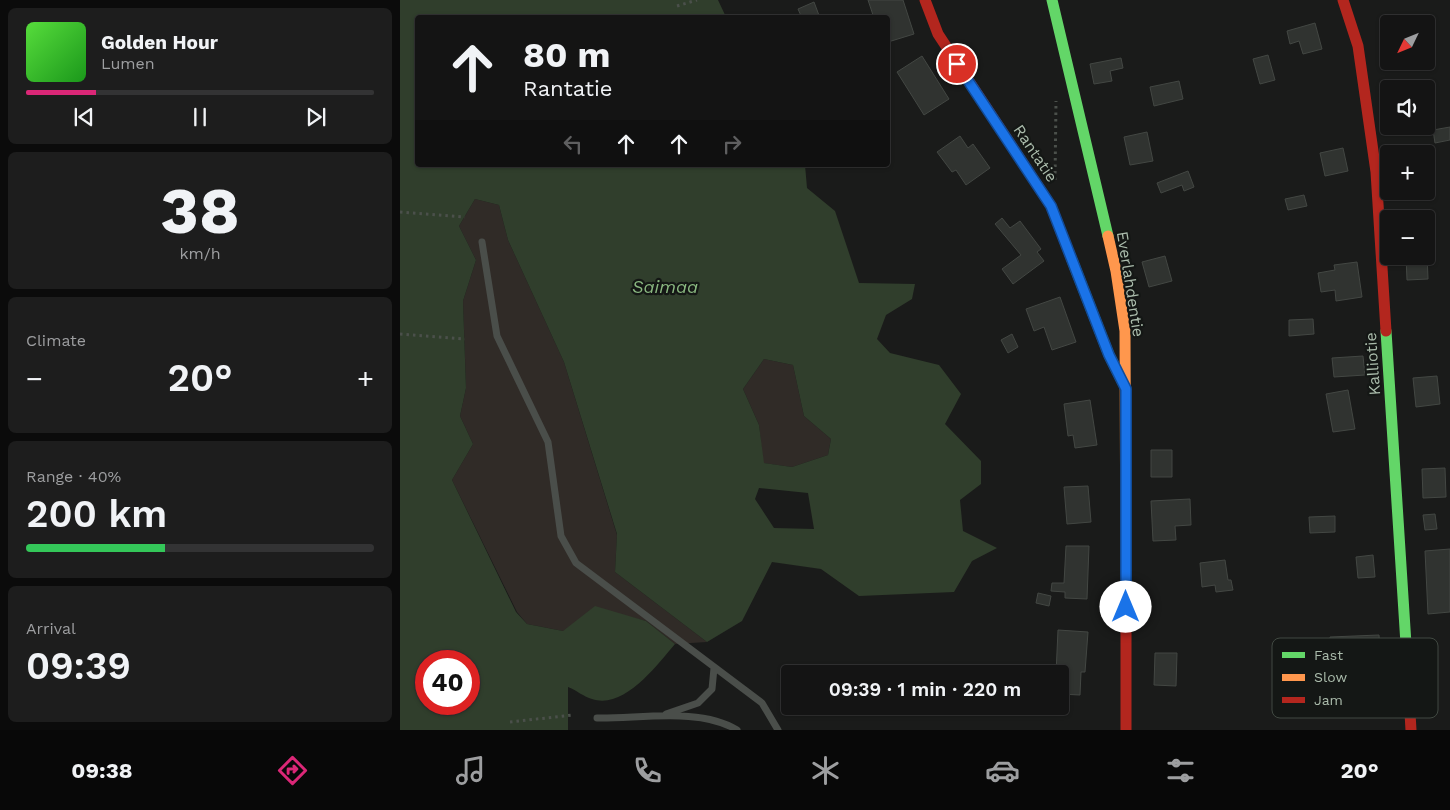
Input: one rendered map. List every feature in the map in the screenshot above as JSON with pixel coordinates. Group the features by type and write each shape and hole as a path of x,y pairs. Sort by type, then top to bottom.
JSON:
{"street":[{"name":"Rantatie","path":"925,0 938,34 1051,206 1109,355 1126,389"},
{"name":"Everlahdentie","path":"1052,0 1116,271 1124,331 1126,389 1126,730"},
{"name":"Kalliotie","path":"1343,0 1358,46 1376,172 1405,638"}],"lane":[{"path":"482,242 497,336 548,442 562,536 576,563 762,703 778,730"},
{"path":"597,718 630,719 663,715 698,703 712,689 714,668"},
{"path":"663,715 724,722 737,730"}],"path":[{"path":"677,6 697,0"},
{"path":"1051,206 1056,188 1056,94"},
{"path":"400,212 465,217"},
{"path":"400,334 465,339"},
{"path":"510,722 573,715"}],"shaded area":[{"path":"475,199 499,205 508,240 564,362 617,535 615,572 707,642 675,644 646,621 626,616 563,631 527,624 517,612 452,480 473,444 460,416 466,388 463,301 476,260 459,226"},
{"path":"764,359 793,365 804,416 831,439 828,455 792,467 763,463 759,425 743,389"}],"water":[{"name":"Saimaa","path":"400,0 718,0 725,15 415,15 415,167 805,167 807,188 835,211 859,283 915,284 912,299 886,315 877,339 890,353 939,365 961,394 945,424 981,461 981,484 960,500 963,531 997,548 972,561 954,592 859,596 821,569 772,562 742,621 707,642 615,572 617,534 564,362 508,240 499,205 475,199 459,226 476,260 463,301 466,388 460,416 473,444 452,480 516,612 527,624 563,631 595,606 646,621 675,644 639,684 616,698 604,701 592,699 568,687 568,730 400,730","holes":["764,359 793,365 804,416 831,439 828,455 792,467 764,463 759,425 743,389","759,488 808,493 814,529 774,528 755,499"]}],"building":[{"path":"868,0 903,0 914,34 890,41 890,15 873,15"},
{"path":"814,2 819,15 801,15 798,9"},
{"path":"1315,23 1322,49 1303,54 1299,41 1290,44 1287,31"},
{"path":"1268,55 1275,80 1260,84 1253,59"},
{"path":"922,56 949,99 924,115 897,72"},
{"path":"1121,58 1123,68 1110,71 1112,81 1094,84 1090,64"},
{"path":"1179,81 1183,99 1154,106 1150,87"},
{"path":"1450,127 1450,140 1435,143 1435,130"},
{"path":"1147,132 1153,161 1130,165 1124,137"},
{"path":"960,136 968,148 973,144 990,168 966,185 956,170 952,172 937,152"},
{"path":"1343,148 1348,171 1325,176 1320,153"},
{"path":"1188,171 1194,187 1184,191 1182,185 1161,193 1157,183"},
{"path":"1304,195 1307,206 1288,210 1285,199"},
{"path":"1002,218 1010,228 1020,221 1041,249 1037,252 1044,261 1013,284 1002,269 1021,255 995,224"},
{"path":"1165,256 1172,281 1149,287 1142,262"},
{"path":"1357,262 1362,297 1336,301 1335,290 1321,292 1318,273 1335,270 1334,265"},
{"path":"1406,265 1427,265 1428,279 1407,280"},
{"path":"1060,297 1076,342 1052,350 1044,327 1034,331 1026,309"},
{"path":"1313,319 1314,334 1289,336 1289,320"},
{"path":"1012,334 1018,347 1008,353 1001,340"},
{"path":"1363,356 1365,375 1334,377 1332,358"},
{"path":"1437,376 1440,404 1416,407 1413,378"},
{"path":"1348,390 1355,429 1333,432 1326,394"},
{"path":"1090,400 1097,445 1075,448 1073,435 1068,436 1064,404"},
{"path":"1151,450 1172,450 1172,477 1151,477"},
{"path":"1445,468 1446,497 1423,498 1422,469"},
{"path":"1088,486 1091,522 1067,524 1064,487"},
{"path":"1190,499 1191,525 1175,526 1176,540 1153,541 1151,501"},
{"path":"1435,514 1437,529 1425,530 1423,515"},
{"path":"1335,516 1335,532 1310,533 1309,517"},
{"path":"1066,546 1089,546 1087,599 1065,598 1065,592 1051,591 1052,583 1064,583"},
{"path":"1450,549 1450,612 1428,614 1425,551"},
{"path":"1373,555 1375,577 1358,578 1356,557"},
{"path":"1225,560 1228,580 1231,580 1233,590 1216,592 1215,585 1202,587 1200,563"},
{"path":"1038,593 1051,596 1049,606 1036,603"},
{"path":"1058,630 1088,632 1085,672 1081,672 1080,695 1069,694 1069,665 1056,665"},
{"path":"1379,635 1379,638 1330,638"},
{"path":"1155,653 1177,653 1176,686 1154,685"}],"traffic: fast":[{"path":"1052,0 1108,236"},
{"path":"1072,260 1109,355 1123,383"},
{"path":"1386,331 1406,638"}],"traffic: slow":[{"path":"1108,236 1116,271 1125,331 1126,602"}],"traffic: jam":[{"path":"925,0 938,34 1051,206 1072,260"},
{"path":"1343,0 1358,46 1376,172 1386,331"},
{"path":"1126,602 1126,730"},
{"path":"1410,718 1411,730"}],"route":[{"path":"957,64 1051,206 1109,355 1126,389 1126,607"}]}
